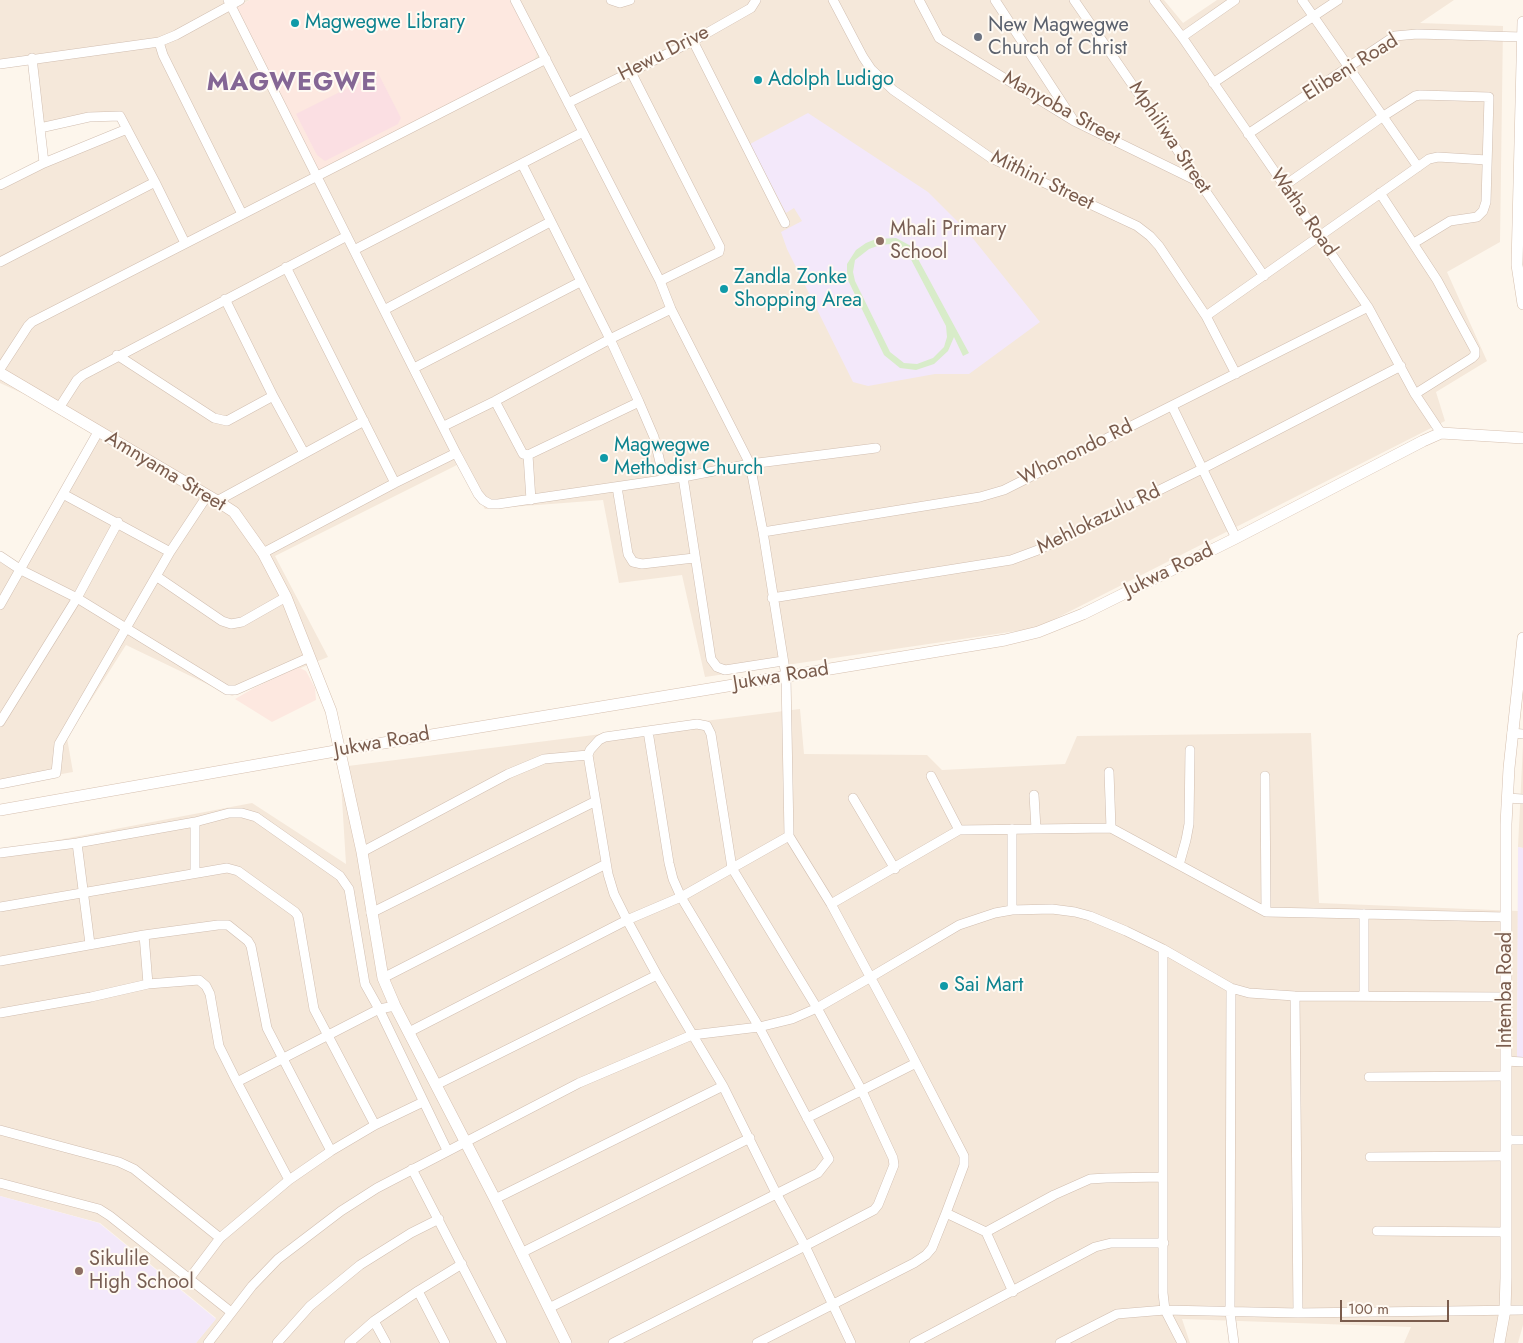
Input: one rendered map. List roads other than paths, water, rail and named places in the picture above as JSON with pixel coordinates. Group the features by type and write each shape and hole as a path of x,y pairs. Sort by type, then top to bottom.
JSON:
{"street":[{"path":"0,64 32,58 159,42 176,35 230,2 240,0"},
{"path":"515,0 660,281 671,309 750,464 786,676 789,836 831,904 871,977 964,1156 964,1165 946,1213 932,1248 926,1255 914,1263 758,1343"},
{"path":"611,0 620,3 630,0"},
{"name":"Hewu Drive","path":"568,103 693,41 751,8 756,0"},
{"name":"Mithini Street","path":"833,0 870,69 893,90 992,158 1137,226 1159,246 1206,316 1236,374"},
{"name":"Manyoba Street","path":"919,0 939,38 1074,120 1197,181"},
{"name":"Mphiliwa Street","path":"1074,0 1264,276"},
{"name":"Watha Road","path":"1154,0 1182,37 1368,307 1416,394 1441,433"},
{"path":"1182,37 1235,0"},
{"path":"1302,0 1418,167"},
{"path":"1213,83 1338,0"},
{"path":"997,1 1074,120"},
{"path":"230,2 456,453 478,494 490,504 531,500 683,477 750,464 876,448"},
{"path":"1523,22 1521,194 1517,265 1523,304"},
{"name":"Elibeni Road","path":"1248,134 1395,36 1417,34 1522,37"},
{"path":"693,41 785,223"},
{"path":"159,42 163,55 242,214"},
{"path":"32,58 44,163"},
{"path":"0,369 32,322 546,59"},
{"path":"631,72 720,247 719,252 660,281"},
{"path":"1284,186 1415,96 1490,97 1486,202 1483,211 1477,217 1450,221 1414,244"},
{"path":"40,128 89,117 120,116 185,243"},
{"path":"0,184 44,163 127,129"},
{"path":"354,250 583,132"},
{"path":"1206,316 1430,159 1438,157 1487,160"},
{"path":"522,164 610,339 639,402 654,437 664,479"},
{"path":"0,262 155,182"},
{"path":"1380,193 1437,280 1475,350 1475,355 1472,358 1416,394"},
{"path":"384,310 550,222"},
{"path":"59,408 80,377 117,355 347,236"},
{"path":"286,267 395,483"},
{"path":"414,368 580,282"},
{"path":"225,299 304,453"},
{"name":"Whonondo Rd","path":"762,532 980,497 1004,490 1368,307"},
{"path":"444,426 671,309"},
{"path":"117,355 214,418 220,420 227,421 274,396"},
{"name":"Mehlokazulu Rd","path":"772,598 1011,560 1038,550 1202,469 1400,366"},
{"name":"Amnyama Street","path":"0,373 234,512 263,552 286,597 331,711 362,852 382,978 466,1141 566,1343"},
{"path":"495,401 523,454 528,455 639,402"},
{"path":"1172,406 1236,538"},
{"path":"0,784 56,773 59,744 170,552 212,499 364,421"},
{"path":"0,605 98,432"},
{"name":"Jukwa Road","path":"0,810 341,750 1005,640 1038,632 1083,614 1441,433 1523,438"},
{"path":"263,552 456,453"},
{"path":"528,455 531,500"},
{"path":"683,477 694,558 712,659 717,667 725,670 783,661"},
{"path":"617,487 628,554 633,562 642,564 694,558"},
{"path":"63,494 118,522 170,552"},
{"path":"0,722 77,598 118,522"},
{"path":"0,556 21,570 77,598 230,691 310,657"},
{"path":"156,576 231,624 242,622 286,597"},
{"name":"Intemba Road","path":"1499,1343 1505,1310 1507,798 1518,734 1523,638"},
{"path":"613,1343 805,1246 874,1210 878,1205 894,1165 893,1158 862,1091 817,1008 732,868 711,734 707,726 698,724 605,737 594,745 588,755 606,864 614,894 627,920 657,975 723,1086 776,1193 805,1246 851,1343"},
{"path":"549,1308 818,1173 829,1159 759,1027 681,897 673,879 648,731"},
{"path":"1179,865 1188,824 1190,750"},
{"path":"362,852 508,774 544,760 588,755"},
{"path":"1109,772 1111,828"},
{"path":"931,776 959,830"},
{"path":"1265,776 1266,912"},
{"path":"1034,795 1036,829"},
{"path":"853,798 895,869"},
{"path":"1507,798 1523,799"},
{"path":"371,913 596,801"},
{"path":"0,854 77,843 195,822 230,813 242,813 256,817 340,876 349,889 365,984 379,1008 447,1150"},
{"path":"195,822 195,873"},
{"path":"831,904 895,869 959,830 1111,828 1266,912 1506,917"},
{"path":"1012,829 1012,910"},
{"path":"409,1032 627,920 681,897 789,836"},
{"path":"77,843 90,944"},
{"path":"382,978 606,864"},
{"path":"0,907 195,873 227,868 235,870 296,912 300,919 314,1007 375,1125"},
{"path":"208,1343 252,1286 278,1260 341,1211 377,1188 579,1083 692,1035 759,1027 792,1019 817,1008 959,925 987,915 1012,910 1052,909 1075,912 1126,931 1163,949 1231,988 1249,993 1295,996 1506,996"},
{"path":"1364,914 1364,995"},
{"path":"0,961 144,935 226,924 248,941 252,948 267,1028 331,1151"},
{"path":"144,935 148,984"},
{"path":"1163,949 1163,1280 1165,1310 1182,1343"},
{"path":"436,1086 657,975"},
{"path":"0,1013 91,997 148,984 199,980 206,986 210,994 217,1041 289,1180"},
{"path":"1231,988 1230,1312 1234,1343"},
{"path":"1295,996 1298,1313"},
{"path":"237,1082 379,1008 396,1006"},
{"path":"1506,1061 1523,1062"},
{"path":"807,1118 916,1063"},
{"path":"1369,1077 1506,1076"},
{"path":"495,1199 723,1086"},
{"path":"189,1279 220,1238 289,1180 331,1151 375,1125 423,1102"},
{"path":"0,1130 120,1162 134,1169 220,1238"},
{"path":"521,1252 750,1138"},
{"path":"1506,1140 1523,1140"},
{"path":"1370,1157 1506,1156"},
{"path":"412,1169 502,1343"},
{"path":"986,1232 1054,1195 1090,1180 1163,1177"},
{"path":"0,1183 99,1209 231,1312"},
{"path":"946,1213 986,1232 1013,1292"},
{"path":"277,1343 310,1306 360,1265 439,1218"},
{"path":"1377,1231 1505,1232"},
{"path":"914,1343 1102,1244 1164,1243"},
{"path":"349,1343 374,1321 462,1264"},
{"path":"418,1291 445,1343"},
{"path":"1060,1343 1117,1314 1165,1310 1298,1313 1523,1310"},
{"path":"374,1321 386,1343"}],"place":[{"name":"Magwegwe Library","path":"295,23"},
{"name":"New Magwegwe Church of Christ","path":"978,37"},
{"name":"Adolph Ludigo","path":"758,80"},
{"name":"Mhali Primary School","path":"880,241"},
{"name":"Zandla Zonke Shopping Area","path":"724,289"},
{"name":"Magwegwe Methodist Church","path":"604,458"},
{"name":"Sai Mart","path":"944,986"},
{"name":"Sikulile High School","path":"79,1271"}],"district":[{"name":"MAGWEGWE","path":"292,84"}]}
